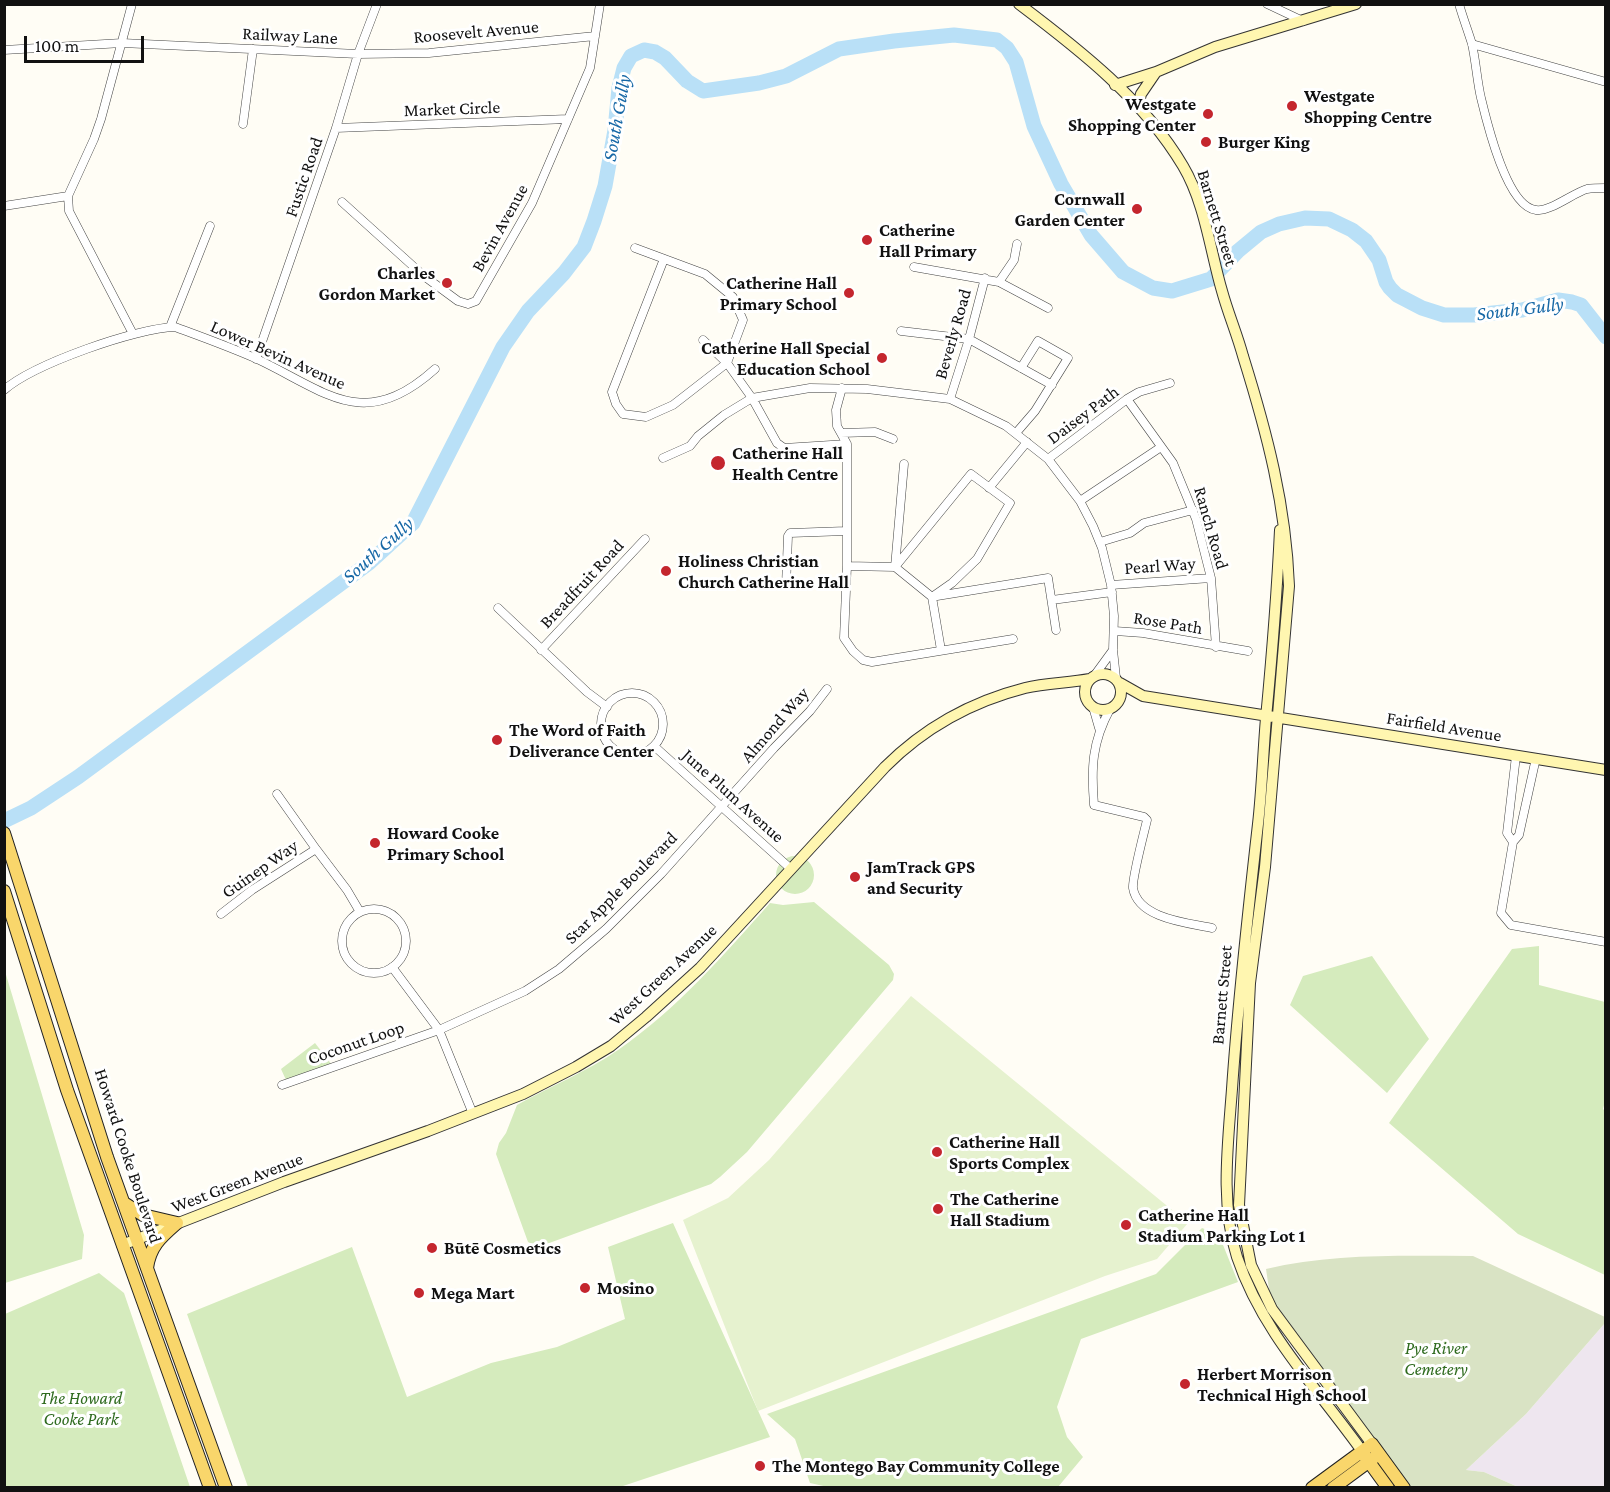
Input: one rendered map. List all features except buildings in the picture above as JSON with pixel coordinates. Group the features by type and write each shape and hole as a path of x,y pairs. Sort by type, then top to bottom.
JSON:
{"main road":[{"name":"Barnett Street","path":"1019,4 1062,36 1138,106 1168,143 1194,185 1223,295 1265,430 1282,504 1272,717 1244,932 1227,1152 1228,1210 1237,1256 1256,1302 1281,1344 1318,1396 1371,1453"},
{"path":"1115,85 1156,72 1215,47 1356,4"},
{"path":"1138,106 1141,94 1156,72"},
{"path":"1090,703 1085,690 1092,677 1106,674 1143,696 1272,717"},
{"name":"West Green Avenue","path":"122,1245 472,1114 523,1094 576,1067 611,1046 700,968 885,767 926,730 972,706 1023,689 1065,684 1092,677"},
{"path":"1113,707 1122,694 1118,681"},
{"path":"1065,684 1101,710 1143,696"},
{"name":"Fairfield Avenue","path":"1272,717 1605,770"},
{"name":"Howard Cooke Boulevard","path":"4,833 107,1157 226,1488"},
{"name":"Howard Cooke Boulevard","path":"4,891 67,1090 210,1488"},
{"path":"124,1203 143,1215 177,1223"},
{"path":"147,1269 149,1255 158,1239 177,1223"},
{"path":"1312,1488 1371,1453"},
{"path":"1334,1488 1371,1453"},
{"path":"1371,1453 1388,1488"},
{"path":"1371,1453 1404,1488"}],"street":[{"path":"132,4 94,139 68,196 69,211 133,334"},
{"name":"Fustic Road","path":"256,359 336,128 358,54 377,4"},
{"name":"Bevin Avenue","path":"342,202 424,276 458,301 464,304 473,303 532,203 590,68 600,4"},
{"path":"1267,4 1303,21"},
{"path":"1459,4 1472,44 1481,97 1493,140 1512,190 1517,197 1524,204 1536,210 1546,208 1586,190 1605,188"},
{"name":"Roosevelt Avenue","path":"358,54 429,53 595,36"},
{"name":"Railway Lane","path":"4,50 122,43 358,54"},
{"path":"1472,44 1605,82"},
{"path":"243,124 253,49"},
{"name":"Market Circle","path":"336,128 568,119"},
{"path":"4,206 68,196"},
{"path":"170,327 210,226"},
{"path":"999,282 1014,260 1017,244"},
{"path":"634,248 705,274 734,297 743,320 727,363 673,405 646,417 623,414 612,392 664,259"},
{"path":"914,267 999,282 1048,308"},
{"name":"Beverly Road","path":"950,399 985,278"},
{"name":"Lower Bevin Avenue","path":"4,390 51,363 133,334 170,327 182,329 256,359 315,391 348,402 371,402 395,398 435,369"},
{"path":"901,331 969,339 1052,385"},
{"path":"703,340 727,363 752,398 777,442 784,448 847,444"},
{"path":"1016,433 1035,411 1068,358 1039,341 1021,368"},
{"name":"Daisey Path","path":"1048,459 1127,399 1139,392 1170,383"},
{"path":"663,458 690,446 698,436 724,415 752,398 810,388 867,389 950,399 1006,426 1048,459 1080,501 1100,542 1112,588 1115,631 1113,650 1118,681"},
{"path":"842,388 836,410 837,426 847,444 847,566 844,638 853,651 864,660 872,662 1012,639"},
{"name":"Ranch Road","path":"1127,399 1173,463 1193,510 1211,578 1216,647"},
{"path":"841,433 875,432 893,439"},
{"path":"989,488 1027,442"},
{"path":"1080,501 1161,447"},
{"path":"895,567 904,464"},
{"path":"895,567 971,474 1010,503 977,559 952,583 932,597"},
{"path":"1100,542 1130,533 1144,523 1193,510"},
{"path":"786,586 790,533 794,531 846,531"},
{"name":"Breadfruit Road","path":"541,650 645,539"},
{"path":"847,566 895,567 932,597 941,650"},
{"path":"932,597 1048,578 1056,630"},
{"name":"Pearl Way","path":"1052,600 1112,588 1211,578"},
{"path":"498,608 587,692 607,707"},
{"name":"Rose Path","path":"1115,631 1143,633 1248,651"},
{"path":"1092,677 1113,650"},
{"name":"Almond Way","path":"721,807 810,711 827,689"},
{"path":"628,694 641,695 652,701 661,713 662,734 654,746 646,752 637,755 618,752 610,746 601,727 607,707 616,698 628,694"},
{"path":"1090,703 1099,728"},
{"path":"1113,707 1099,728 1093,751 1094,805 1144,817 1147,820 1133,888 1137,898 1145,907 1161,917 1212,928"},
{"name":"June Plum Avenue","path":"654,746 791,869"},
{"path":"1513,842 1507,832 1516,756"},
{"path":"1536,758 1520,835 1513,842 1501,913 1511,925 1605,942"},
{"path":"277,794 347,890 360,912"},
{"name":"Star Apple Boulevard","path":"439,1030 525,991 576,956 661,874 721,807"},
{"name":"Guinep Way","path":"221,914 252,890 316,849"},
{"path":"379,909 388,912 402,926 406,944 399,960 382,972 370,972 355,966 348,959 343,946 344,932 350,920 360,912 379,909"},
{"path":"392,967 439,1030 472,1114"},
{"name":"Coconut Loop","path":"282,1085 439,1030"}],"shaded area":[{"path":"1605,1323 1605,1487 1518,1487 1484,1472 1466,1470 1526,1414"}],"green space":[{"path":"795,856 808,862 814,875 808,888 795,894 782,888 776,875 782,862"},
{"path":"814,902 889,965 894,974 893,980 747,1152 711,1184 541,1246 528,1242 496,1154 517,1105 594,1065 640,1034 698,981 770,903 783,905"},
{"path":"1539,946 1539,985 1605,1002 1606,1097 1603,1109 1606,1112 1605,1275 1518,1234 1389,1123 1512,949"},
{"path":"1372,956 1429,1039 1387,1093 1290,1005 1303,976"},
{"path":"4,968 84,1235 82,1259 5,1283"},
{"name":"The Catherine Hall Stadium","path":"911,996 1188,1223 1157,1259 1105,1276 758,1411 683,1220 728,1198 769,1160"},
{"path":"315,1043 332,1065 286,1080 281,1069"},
{"path":"673,1223 770,1437 620,1487 248,1487 187,1314 352,1247 407,1397 491,1363 557,1347 625,1319 608,1247"},
{"path":"1202,1228 1219,1235 1238,1282 1081,1339 1057,1407 1067,1437 1083,1457 1058,1487 828,1487 810,1483 795,1439 767,1414 1156,1274"},
{"name":"Pye River Cemetery","path":"1473,1256 1605,1317 1605,1323 1526,1414 1466,1470 1484,1472 1518,1487 1404,1487 1272,1309 1266,1269 1343,1258"},
{"name":"The Howard Cooke Park","path":"99,1273 124,1293 190,1487 5,1487 5,1314"}],"waterway":[{"name":"South Gully","path":"4,821 31,808 78,777 369,563 413,523 503,347 528,311 564,273 584,247 605,186 624,68 631,56 644,50 655,52 665,58 687,81 703,91 759,83 786,76 839,49 954,35 997,40 1007,48 1016,62 1034,126 1061,184 1091,235 1123,272 1153,288 1172,291 1211,279 1238,251 1261,232 1279,224 1305,218 1329,219 1352,230 1366,241 1379,260 1390,288 1397,295 1422,308 1444,315 1474,315 1522,310 1558,300 1572,302 1581,305 1606,337"}],"place":[{"name":"Westgate Shopping Centre","path":"1292,106"},
{"name":"Westgate Shopping Center","path":"1208,114"},
{"name":"Burger King","path":"1206,142"},
{"name":"Cornwall Garden Center","path":"1137,209"},
{"name":"Catherine Hall Primary","path":"867,240"},
{"name":"Charles Gordon Market","path":"447,283"},
{"name":"Catherine Hall Primary School","path":"849,293"},
{"name":"Catherine Hall Special Education School","path":"882,358"},
{"name":"Catherine Hall Health Centre","path":"718,463"},
{"name":"Holiness Christian Church Catherine Hall","path":"666,571"},
{"name":"The Word of Faith Deliverance Center","path":"497,740"},
{"name":"Howard Cooke Primary School","path":"375,843"},
{"name":"JamTrack GPS and Security","path":"855,877"},
{"name":"Catherine Hall Sports Complex","path":"937,1152"},
{"name":"The Catherine Hall Stadium","path":"938,1209"},
{"name":"Catherine Hall Stadium Parking Lot 1","path":"1126,1225"},
{"name":"Būtē Cosmetics","path":"432,1248"},
{"name":"Mosino","path":"585,1288"},
{"name":"Mega Mart","path":"419,1293"},
{"name":"Herbert Morrison Technical High School","path":"1185,1384"},
{"name":"The Montego Bay Community College","path":"760,1466"}]}
